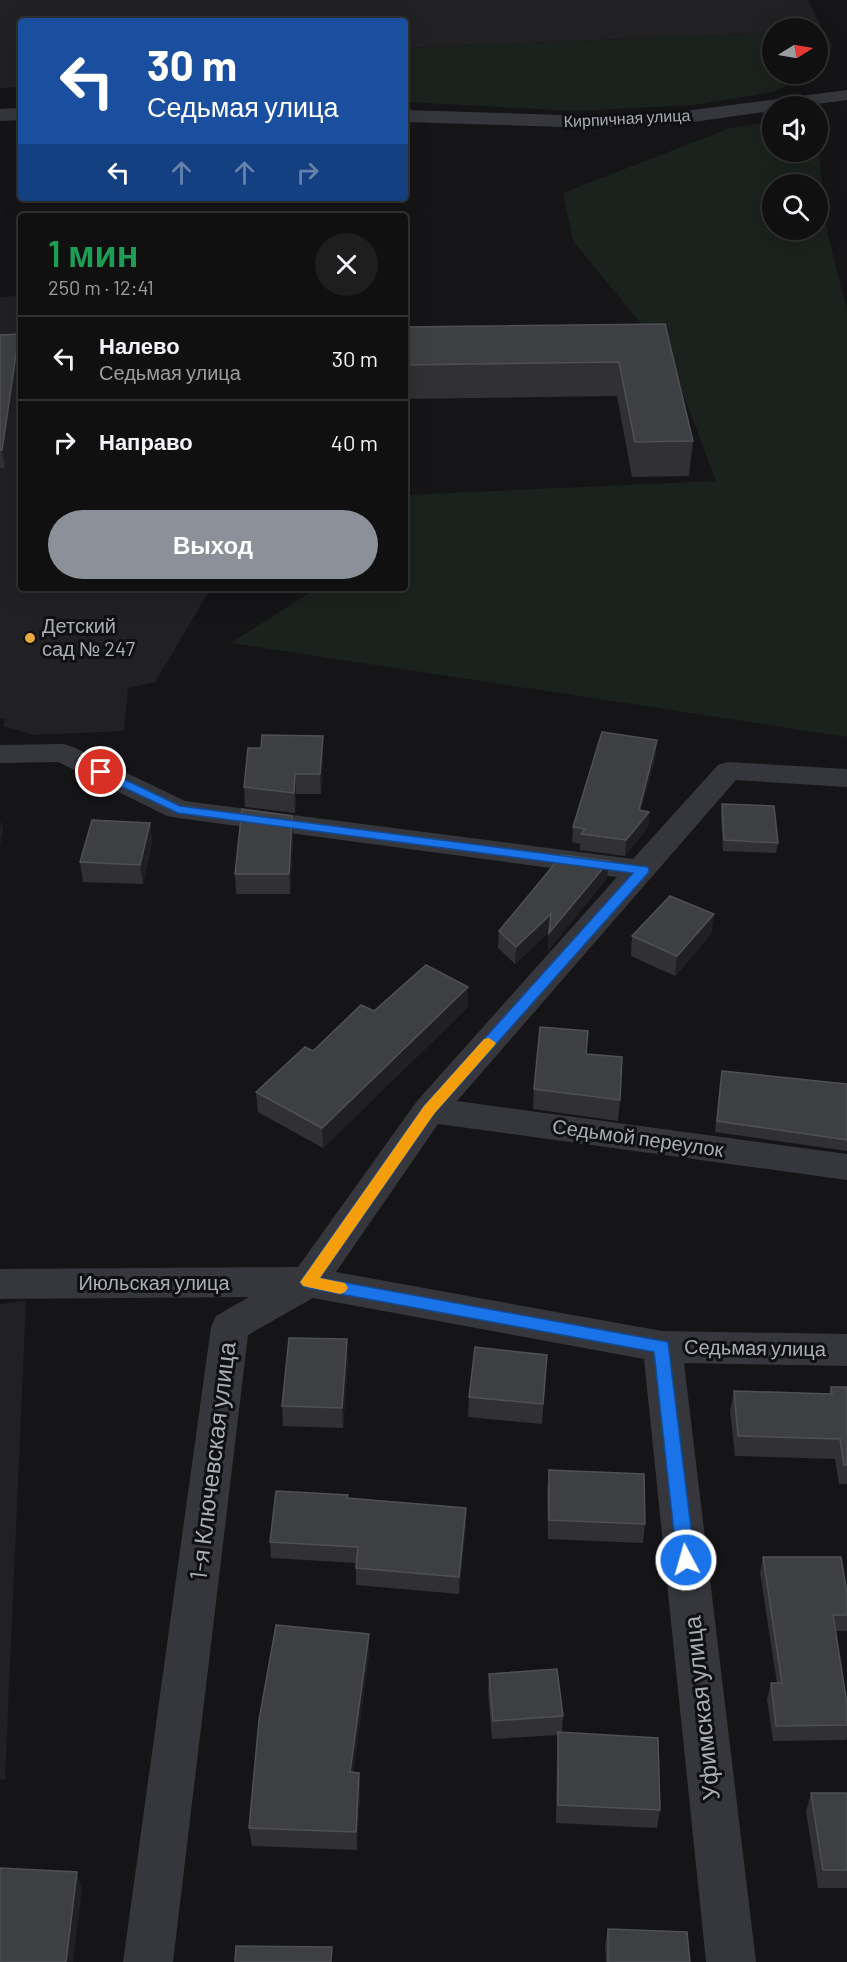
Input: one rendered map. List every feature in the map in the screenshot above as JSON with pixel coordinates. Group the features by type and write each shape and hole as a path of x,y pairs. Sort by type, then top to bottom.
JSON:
{"street":[{"name":"Кирпичная улица","path":"408,116 595,122 693,116 847,95"},
{"path":"0,115 18,114"},
{"path":"0,754 63,753 178,809 643,870"},
{"name":"1-я Ключевская улица","path":"148,1962 230,1327 308,1282 429,1110 728,771 847,778"},
{"name":"Седьмой переулок","path":"429,1110 847,1167"},
{"name":"Июльская улица","path":"0,1284 308,1282"},
{"name":"Седьмая улица","path":"308,1282 662,1347 847,1350"},
{"name":"Уфимская улица","path":"662,1347 731,1962"}],"shaded area":[{"path":"0,0 808,0 817,18 762,18 762,33 408,48 408,18 18,18 18,87 0,88"},
{"path":"762,33 762,84 790,84 774,92 695,105 576,111 408,102 408,48"},
{"path":"828,38 833,45 828,55"},
{"path":"762,123 762,162 820,162 821,174 762,174 762,240 828,240 828,235 847,310 847,737 231,643 312,591 408,591 408,495 716,481 670,359 573,241 563,193 730,128"},
{"path":"18,296 18,591 209,591 155,682 128,688 124,731 35,735 3,726 5,718 0,718 0,297"},
{"path":"26,1301 5,1779 0,1780 0,1304"}],"building":[{"path":"665,324 693,441 635,442 619,362 408,365 408,327"},
{"path":"18,334 2,450 0,450 0,335"},
{"path":"602,732 657,740 639,810 649,812 626,840 581,834 585,829 573,827"},
{"path":"262,735 323,736 320,774 295,774 294,793 244,787 248,748 261,748"},
{"path":"722,804 774,806 778,843 724,840"},
{"path":"242,809 292,816 289,874 235,874"},
{"path":"92,820 150,823 140,865 80,862"},
{"path":"562,855 609,861 549,933 551,914 516,947 499,931"},
{"path":"670,896 714,914 677,956 632,936"},
{"path":"426,965 468,987 322,1128 256,1092 305,1047 313,1051 361,1005 374,1011"},
{"path":"540,1027 588,1031 586,1054 622,1057 620,1100 534,1089"},
{"path":"722,1071 847,1084 847,1140 717,1121"},
{"path":"289,1338 347,1339 342,1408 282,1406"},
{"path":"475,1347 547,1355 543,1404 469,1397"},
{"path":"831,1387 847,1387 847,1465 844,1465 840,1439 738,1436 734,1391 832,1394"},
{"path":"549,1470 644,1474 645,1524 549,1520"},
{"path":"276,1491 348,1495 347,1498 466,1508 459,1577 356,1568 358,1547 270,1542"},
{"path":"763,1557 841,1557 847,1593 847,1615 833,1615 847,1704 847,1725 776,1726 771,1683 782,1683"},
{"path":"276,1625 369,1634 350,1772 359,1773 356,1832 249,1828 259,1720"},
{"path":"557,1669 563,1716 493,1721 489,1674"},
{"path":"558,1732 658,1738 660,1810 558,1805"},
{"path":"811,1793 847,1793 847,1870 823,1870"},
{"path":"0,1868 77,1872 66,1962 0,1962"},
{"path":"608,1929 687,1932 690,1962 608,1962"},
{"path":"236,1946 332,1947 331,1962 235,1962"}],"slow traffic":[{"path":"340,1288 308,1282 429,1110 489,1043"}],"place":[{"name":"Детский сад № 247","path":"30,638"}],"route":[{"path":"101,772 178,809 643,870 429,1110 308,1282 662,1347 686,1560"}]}
